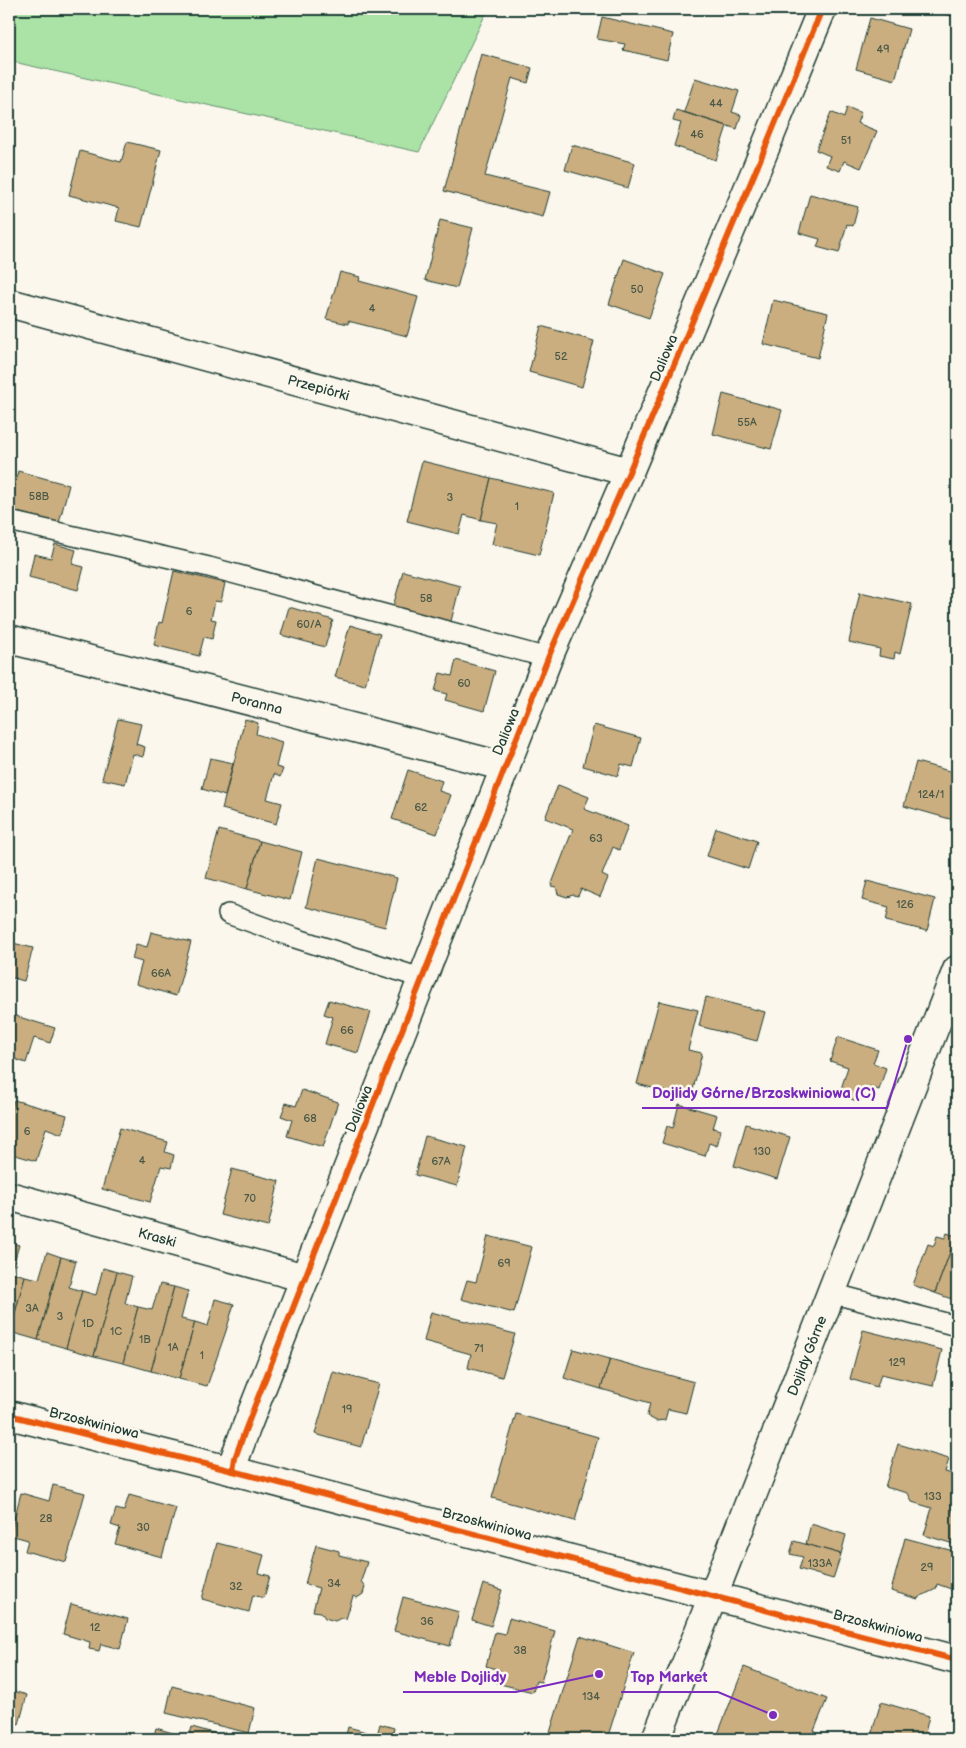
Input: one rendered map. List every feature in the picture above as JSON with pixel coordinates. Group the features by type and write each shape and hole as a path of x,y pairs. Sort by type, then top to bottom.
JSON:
{"street":[{"name":"Daliowa","path":"233,1471 238,1450 548,658 630,472 822,9"},
{"name":"Przepiórki","path":"9,303 630,472"},
{"name":"Poranna","path":"9,639 506,767"},
{"name":"Dojlidy Górne","path":"656,1739 957,970"},
{"name":"Kraski","path":"9,1196 305,1278"},
{"name":"Brzoskwiniowa","path":"9,1415 233,1471 957,1660"}],"lane":[{"path":"9,521 209,567 548,658"},
{"path":"228,914 295,938 424,978"},
{"path":"831,1293 957,1326"}],"green space":[{"path":"9,9 488,9 419,152 9,61"}],"building":[{"path":"661,9 681,9 680,13"},
{"path":"926,9 957,9 957,17"},
{"path":"602,17 673,34 667,60 623,50 625,44 597,39"},
{"path":"870,18 909,29 895,80 856,69"},
{"path":"481,54 532,68 528,83 512,78 485,176 550,192 543,217 444,191"},
{"path":"695,78 739,91 732,112 741,115 737,129 684,112"},
{"path":"847,107 861,113 857,123 877,131 861,168 844,161 840,171 826,166 830,156 816,150 831,112 844,118"},
{"path":"676,110 727,126 716,160 674,146 681,123 673,121"},
{"path":"127,142 161,150 141,227 116,221 119,208 69,195 80,151 121,162"},
{"path":"572,145 635,163 628,188 565,170"},
{"path":"810,194 858,207 853,226 847,224 839,253 817,247 820,239 799,233"},
{"path":"440,220 473,228 457,288 425,280"},
{"path":"624,259 665,274 649,318 609,304"},
{"path":"340,272 360,277 359,281 418,297 407,336 348,321 348,324 326,319"},
{"path":"773,300 828,313 818,358 763,344"},
{"path":"541,326 594,341 582,387 529,372"},
{"path":"723,394 782,410 771,449 713,434"},
{"path":"422,461 491,478 481,520 464,515 459,534 407,521"},
{"path":"18,471 69,485 59,523 9,510"},
{"path":"491,478 554,493 539,555 492,544 497,523 481,520"},
{"path":"55,544 76,550 72,564 84,567 78,590 29,577 34,554 51,558"},
{"path":"174,571 225,583 221,602 215,601 211,619 216,620 212,639 204,637 199,656 154,645 159,622 162,623"},
{"path":"403,571 460,586 450,625 392,610"},
{"path":"860,592 912,604 900,654 895,652 894,659 879,656 880,649 849,642"},
{"path":"289,607 333,620 325,647 281,635"},
{"path":"350,625 380,634 365,685 335,677"},
{"path":"456,660 495,671 484,711 445,700 447,694 435,691 440,673 452,676"},
{"path":"118,719 141,724 136,744 145,747 143,757 133,754 125,784 102,779"},
{"path":"245,719 258,723 256,734 282,742 276,767 283,769 280,777 274,774 267,799 282,803 276,824 222,809"},
{"path":"594,725 641,738 633,767 621,764 618,776 583,766"},
{"path":"210,758 233,763 225,796 202,789"},
{"path":"916,762 957,773 957,786 953,802 957,803 957,821 904,806"},
{"path":"408,770 442,781 439,791 451,795 437,834 392,819"},
{"path":"558,785 589,797 584,809 628,826 619,850 613,847 602,875 608,878 600,897 581,889 578,896 567,897 558,894 556,887 551,886 573,829 545,818"},
{"path":"716,828 757,841 748,869 707,856"},
{"path":"219,830 260,841 247,889 206,878"},
{"path":"260,841 302,852 290,900 247,889"},
{"path":"318,858 397,878 385,927 306,907"},
{"path":"867,881 935,899 927,931 886,921 889,907 862,900"},
{"path":"151,932 191,942 176,996 136,984 142,962 132,959 136,944 147,947"},
{"path":"13,943 33,948 24,981 9,977 9,950 11,951"},
{"path":"706,997 765,1012 757,1041 699,1026"},
{"path":"329,1000 371,1012 358,1053 325,1044 333,1017 324,1014"},
{"path":"659,1001 698,1010 688,1050 702,1053 691,1098 637,1084"},
{"path":"9,1014 55,1028 50,1043 34,1038 26,1063 9,1057"},
{"path":"838,1037 878,1050 873,1063 886,1068 879,1090 866,1086 860,1102 839,1095 848,1067 830,1061"},
{"path":"302,1090 338,1102 323,1147 287,1136 292,1120 281,1116 286,1103 296,1106"},
{"path":"14,1100 67,1115 62,1134 46,1128 36,1161 9,1153 9,1118"},
{"path":"679,1104 717,1115 713,1128 721,1130 717,1146 709,1143 705,1156 662,1143 667,1126 673,1128"},
{"path":"746,1124 790,1137 777,1179 734,1166"},
{"path":"120,1128 168,1142 165,1152 174,1155 171,1168 161,1166 150,1202 102,1189"},
{"path":"957,1134 957,1156 950,1153"},
{"path":"425,1136 467,1147 457,1186 415,1175"},
{"path":"232,1169 279,1181 268,1227 220,1215"},
{"path":"947,1233 956,1236 935,1293 913,1285 928,1244 934,1246 937,1236 945,1238"},
{"path":"488,1236 532,1247 514,1313 461,1299 467,1280 476,1282"},
{"path":"957,1236 957,1301 935,1293"},
{"path":"9,1242 19,1245 11,1272 25,1276 10,1332"},
{"path":"47,1252 61,1257 38,1340 10,1332 25,1276 39,1279"},
{"path":"61,1257 76,1261 69,1287 82,1291 66,1348 38,1340"},
{"path":"103,1268 117,1272 94,1356 66,1348 82,1291 96,1295"},
{"path":"117,1272 132,1276 125,1303 138,1307 123,1363 94,1356"},
{"path":"160,1284 174,1287 151,1371 123,1363 138,1307 152,1310"},
{"path":"174,1287 188,1291 181,1319 195,1322 179,1379 151,1371"},
{"path":"215,1299 234,1304 207,1386 179,1379 195,1322 208,1326"},
{"path":"431,1312 515,1334 502,1377 468,1368 471,1354 424,1341"},
{"path":"863,1330 942,1350 933,1386 881,1374 877,1387 850,1379"},
{"path":"573,1349 610,1359 601,1389 564,1378"},
{"path":"610,1359 694,1382 686,1413 668,1409 665,1420 656,1421 647,1416 650,1403 601,1389"},
{"path":"333,1372 379,1384 361,1447 315,1434"},
{"path":"516,1414 598,1437 575,1521 492,1498"},
{"path":"898,1444 949,1459 945,1472 957,1475 957,1498 953,1512 956,1513 957,1508 957,1545 924,1535 932,1508 912,1502 908,1493 885,1487"},
{"path":"53,1485 85,1493 66,1562 25,1551 28,1540 10,1535 21,1493 49,1501"},
{"path":"129,1495 176,1508 162,1557 115,1544 120,1528 111,1525 116,1509 124,1511"},
{"path":"811,1524 846,1535 841,1554 806,1544"},
{"path":"905,1538 957,1552 957,1581 954,1590 937,1584 936,1589 918,1599 891,1591"},
{"path":"794,1541 841,1554 833,1579 799,1569 803,1557 790,1554"},
{"path":"217,1543 264,1555 259,1573 270,1576 264,1598 253,1595 249,1612 202,1599"},
{"path":"316,1545 339,1551 339,1555 367,1562 361,1581 365,1587 363,1594 357,1598 353,1596 346,1619 341,1618 335,1621 325,1618 321,1612 313,1611 319,1588 305,1584"},
{"path":"483,1584 502,1590 491,1626 472,1620"},
{"path":"403,1597 459,1612 450,1646 394,1631"},
{"path":"71,1604 128,1619 120,1649 101,1644 99,1651 89,1649 90,1642 63,1634"},
{"path":"509,1618 555,1631 541,1682 536,1681 533,1692 496,1683 500,1670 486,1666 495,1632 505,1634"},
{"path":"580,1636 634,1653 607,1739 548,1739"},
{"path":"744,1667 827,1699 814,1731 816,1732 813,1739 716,1739"},
{"path":"172,1686 255,1708 249,1733 166,1713"},
{"path":"9,1690 27,1695 19,1724 9,1721"},
{"path":"881,1702 929,1716 925,1733 948,1739 870,1739"},
{"path":"380,1724 394,1728 392,1738 395,1739 345,1739 348,1727 377,1735"},
{"path":"192,1727 220,1735 219,1739 153,1739 156,1728 189,1738"}],"cycle path":[{"path":"233,1471 235,1458 246,1428 548,658 629,472 822,9"},
{"path":"9,1415 233,1471 957,1660"}],"place":[{"name":"Dojlidy Górne/Brzoskwiniowa (C)","path":"908,1039"},
{"name":"Meble Dojlidy","path":"599,1674"},
{"name":"Top Market","path":"773,1715"}]}
